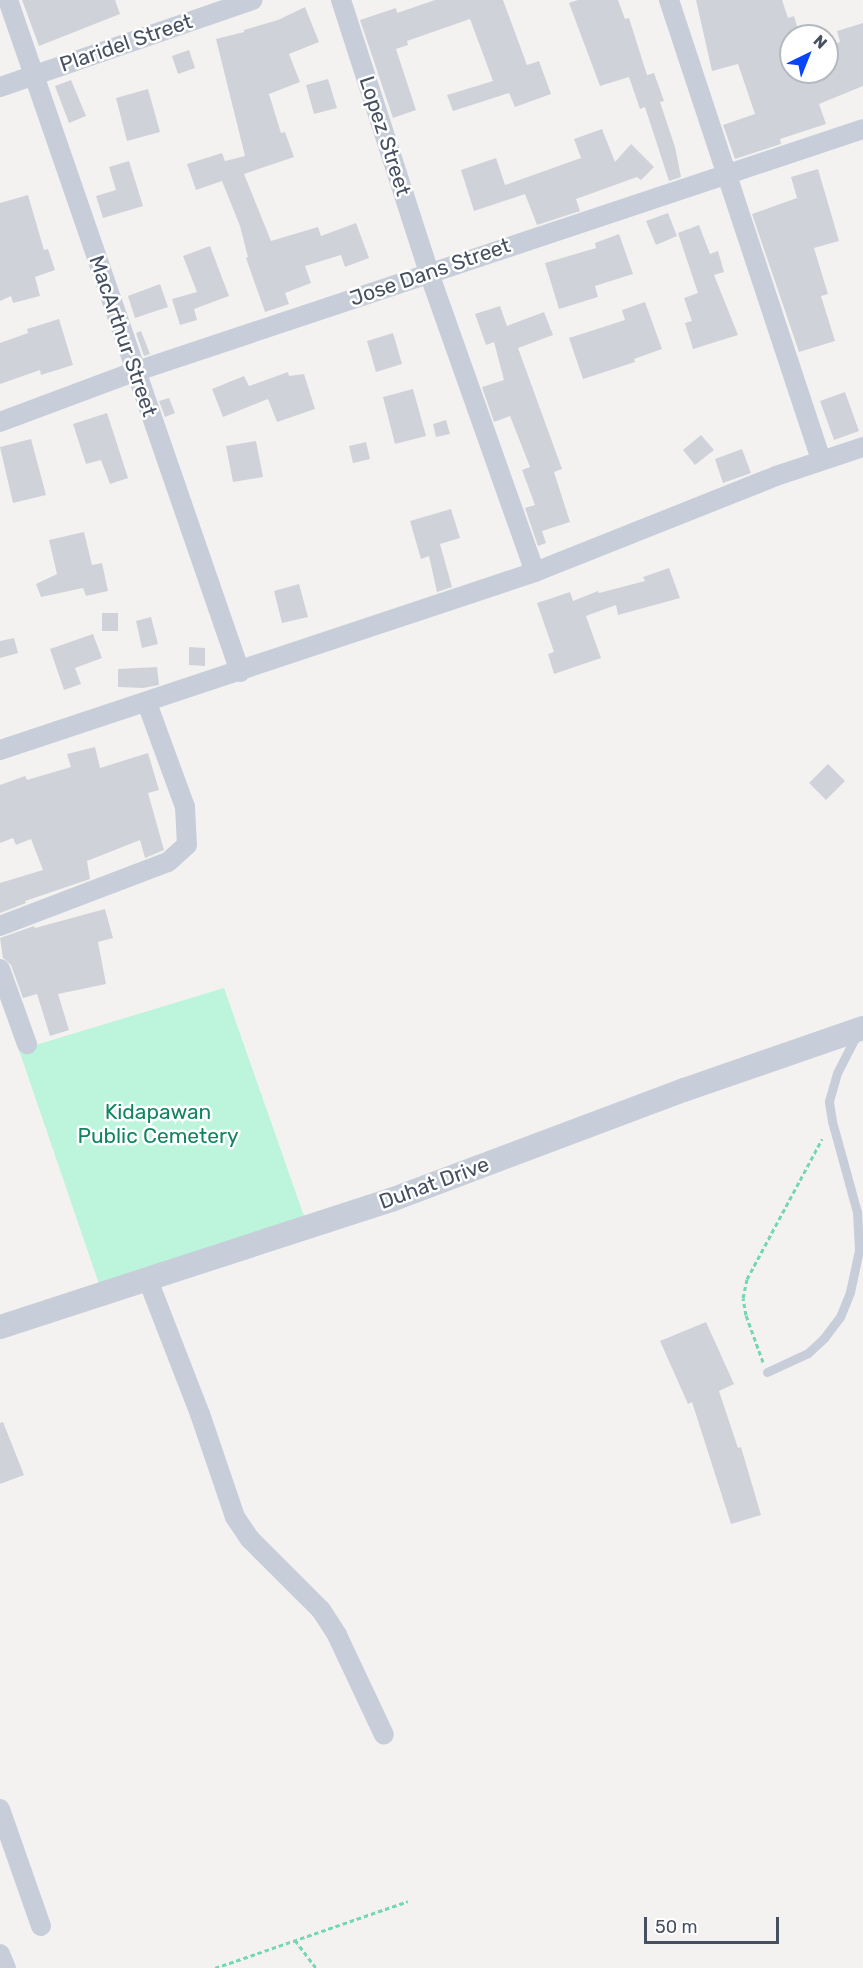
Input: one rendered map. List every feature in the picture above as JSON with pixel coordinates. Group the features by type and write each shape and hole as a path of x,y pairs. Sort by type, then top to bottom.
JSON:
{"street":[{"name":"MacArthur Street","path":"8,0 134,372 240,672"},
{"name":"Plaridel Street","path":"0,87 252,0"},
{"name":"Lopez Street","path":"340,0 429,273 536,572"},
{"path":"669,0 821,460"},
{"name":"Jose Dans Street","path":"0,422 134,372 863,129"},
{"path":"0,750 536,572 821,460 863,447"},
{"path":"0,926 168,862 187,845 185,807 147,703"},
{"path":"0,969 27,1044"},
{"name":"Duhat Drive","path":"0,1327 391,1200 684,1090 861,1028"},
{"path":"148,1280 200,1414 235,1517 250,1539 321,1610 337,1635 384,1735"},
{"path":"0,1809 41,1926"},
{"path":"0,1954 6,1968"}],"lane":[{"path":"767,1372 808,1353 824,1338 840,1317 850,1292 859,1250 857,1212 832,1121 829,1101 837,1073 861,1028"}],"path":[{"path":"767,1372 746,1315 743,1298 747,1279 832,1121"},
{"path":"215,1968 408,1902"},
{"path":"295,1940 316,1968"}],"green space":[{"name":"Kidapawan Public Cemetery","path":"224,988 304,1216 99,1284 19,1050"}],"building":[{"path":"22,0 115,0 120,14 39,46"},
{"path":"435,0 503,0 527,65 539,61 551,94 515,107 509,93 453,111 447,95 493,81 470,19 407,41 408,45 396,49 416,110 393,118 360,20 396,8 397,13"},
{"path":"578,0 618,0 625,19 629,18 647,75 654,73 664,101 660,102 675,147 681,177 669,181 645,107 640,109 629,77 600,86 569,3"},
{"path":"696,0 782,0 788,18 794,16 796,24 779,24 779,84 839,84 839,30 863,23 863,86 819,104 826,124 780,139 781,144 735,159 723,125 755,114 738,64 712,71"},
{"path":"305,7 319,42 289,54 300,82 269,94 281,133 285,132 294,157 244,174 271,241 318,227 321,236 356,223 369,258 345,267 341,255 305,266 311,283 285,293 289,304 265,312 246,258 248,257 240,226 222,181 196,190 187,164 222,153 225,161 245,156 216,39 278,20"},
{"path":"189,50 195,68 178,74 172,56"},
{"path":"328,79 337,108 314,114 306,85"},
{"path":"71,80 86,116 69,123 55,86"},
{"path":"148,89 160,132 127,141 116,98"},
{"path":"602,129 615,162 631,144 654,167 641,180 637,177 576,199 580,211 537,225 525,194 474,211 461,170 496,158 505,185 581,158 574,139"},
{"path":"129,161 143,206 103,218 96,196 116,190 109,167"},
{"path":"818,169 839,241 814,248 828,294 821,296 835,341 799,352 752,214 797,198 791,177"},
{"path":"28,195 44,250 48,249 55,270 35,277 40,296 13,303 11,296 0,301 0,203"},
{"path":"668,213 677,236 656,245 646,221"},
{"path":"699,225 710,254 718,251 724,272 714,275 738,335 693,349 685,323 692,321 684,298 698,293 678,233"},
{"path":"619,234 633,274 595,286 598,297 559,309 545,263 596,248 595,243"},
{"path":"210,246 229,296 194,309 197,320 180,325 172,299 197,292 183,256"},
{"path":"160,284 168,307 135,318 128,296"},
{"path":"645,302 662,349 634,359 635,362 583,379 569,338 625,320 622,310"},
{"path":"500,306 507,326 544,312 553,335 518,348 562,469 554,472 570,522 542,531 546,543 538,546 525,508 535,505 522,470 530,467 510,416 494,422 482,387 504,380 494,342 486,345 475,314"},
{"path":"59,319 73,365 41,375 40,370 0,384 0,343 28,333 27,329"},
{"path":"141,331 150,354 144,356 136,333"},
{"path":"393,333 402,364 376,372 367,341"},
{"path":"288,372 289,376 304,374 315,409 277,422 268,399 223,417 212,389 244,376 249,386"},
{"path":"413,389 426,436 395,444 383,397"},
{"path":"845,392 859,431 834,440 820,401"},
{"path":"169,398 175,413 165,417 159,401"},
{"path":"107,413 128,478 110,484 101,460 86,464 73,424"},
{"path":"446,420 450,434 436,437 433,424"},
{"path":"701,435 714,450 695,465 683,450"},
{"path":"31,439 46,495 13,503 0,447"},
{"path":"256,441 263,477 233,482 226,446"},
{"path":"366,442 370,459 353,463 349,446"},
{"path":"742,449 751,473 723,483 715,459"},
{"path":"451,509 460,538 440,544 452,587 437,592 429,556 421,559 410,521"},
{"path":"84,532 92,565 102,563 108,591 86,596 83,588 41,597 36,584 57,574 49,540"},
{"path":"669,568 680,598 618,615 616,605 586,616 601,658 554,674 548,654 554,652 537,603 570,592 573,601 598,591 599,593 645,581 643,577"},
{"path":"299,584 308,617 282,623 274,591"},
{"path":"102,613 118,613 118,631 102,631"},
{"path":"151,617 158,644 142,648 136,621"},
{"path":"93,634 102,658 75,668 81,684 64,690 50,649"},
{"path":"14,638 18,653 0,658 0,641"},
{"path":"189,647 205,648 205,666 189,665"},
{"path":"157,667 159,685 143,688 118,687 118,669"},
{"path":"95,747 100,768 148,753 159,790 148,793 164,850 145,858 140,840 87,861 90,879 25,901 26,903 0,913 0,883 43,870 31,839 16,845 13,838 0,843 0,785 25,776 27,780 71,767 67,754"},
{"path":"828,764 845,781 826,800 809,783"},
{"path":"105,909 113,938 98,942 106,984 58,994 69,1030 50,1036 37,994 23,998 11,965 3,958 0,938 34,926 35,928"},
{"path":"706,1322 734,1384 719,1391 738,1448 741,1447 761,1515 731,1524 692,1402 688,1404 660,1341"},
{"path":"3,1422 24,1475 0,1484 0,1423"}]}
